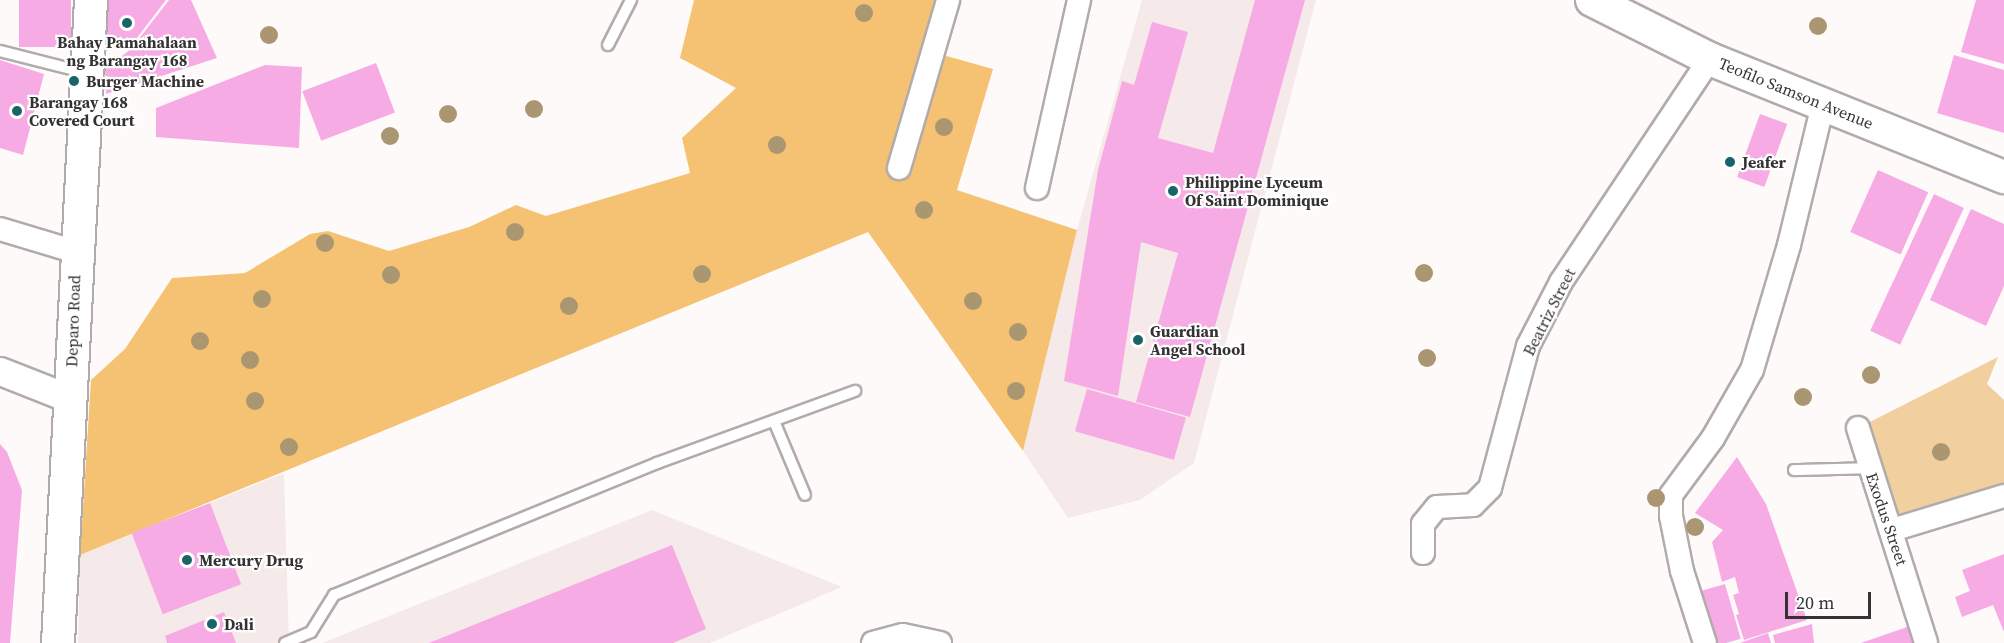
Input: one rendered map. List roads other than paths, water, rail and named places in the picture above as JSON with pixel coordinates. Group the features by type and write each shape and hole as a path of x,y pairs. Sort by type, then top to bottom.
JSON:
{"main road":[{"name":"Deparo Road","path":"58,643 76,252 91,0"},
{"name":"Teofilo Samson Avenue","path":"1592,0 1710,59 2004,177"}],"street":[{"path":"899,168 948,0"},
{"path":"1037,188 1079,0"},
{"name":"Beatriz Street","path":"1423,553 1423,524 1437,507 1473,506 1490,488 1528,346 1561,282 1710,59"},
{"path":"1705,643 1682,570 1671,495 1713,438 1752,370 1789,245 1823,104"},
{"path":"0,229 76,252"},
{"path":"0,371 71,399"},
{"name":"Exodus Street","path":"1858,428 1926,643"},
{"path":"1892,530 2004,496"},
{"path":"873,643 903,635 940,643"}],"lane":[{"path":"608,45 630,0"},
{"path":"0,51 86,73"},
{"path":"285,643 311,632 334,595 657,463 855,391"},
{"path":"774,421 805,495"},
{"path":"1794,470 1870,468"}],"place":[{"name":"Bahay Pamahalaan ng Barangay 168","path":"127,23"},
{"name":"Burger Machine","path":"74,81"},
{"name":"Barangay 168 Covered Court","path":"17,111"},
{"name":"Jeafer","path":"1730,162"},
{"name":"Philippine Lyceum Of Saint Dominique","path":"1173,191"},
{"name":"Guardian Angel School","path":"1138,340"},
{"name":"Mercury Drug","path":"187,560"},
{"name":"Dali","path":"212,624"}]}
